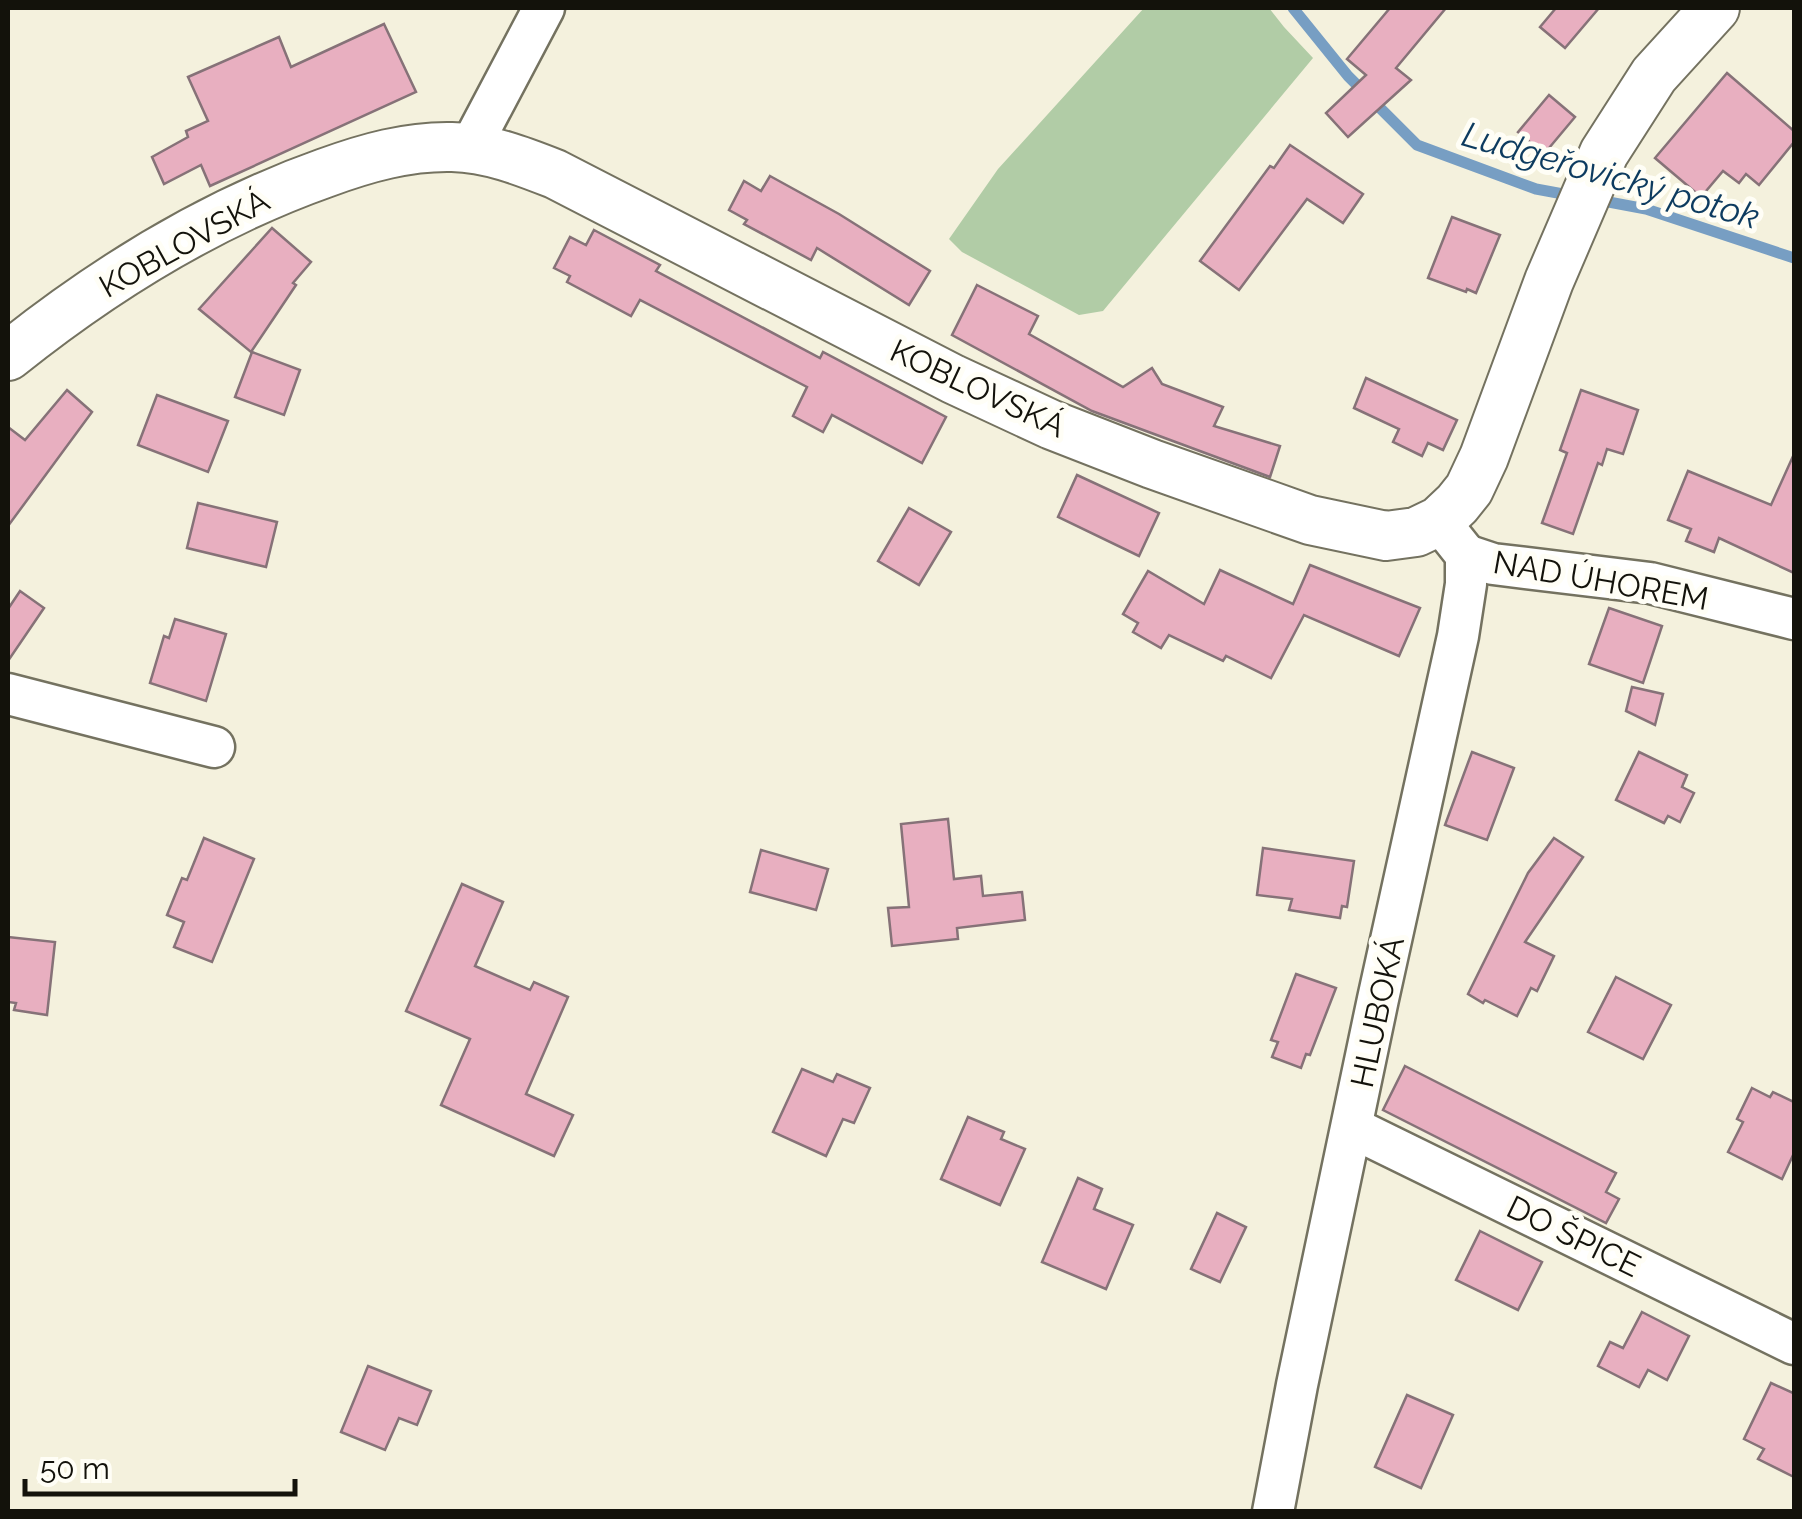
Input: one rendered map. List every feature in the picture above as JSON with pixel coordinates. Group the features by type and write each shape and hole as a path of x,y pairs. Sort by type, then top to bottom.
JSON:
{"street":[{"path":"470,148 544,8"},
{"path":"1453,538 1457,504 1484,457 1592,177 1654,75 1715,8"},
{"name":"KOBLOVSKÁ","path":"8,356 120,274 270,194 383,154 437,147 470,148 514,158 555,174 953,379 1119,452 1310,520 1386,536 1416,532 1453,538"},
{"name":"NAD ÚHOREM","path":"1453,538 1494,564 1650,583 1794,619"},
{"name":"HLUBOKÁ","path":"1273,1512 1378,999 1458,636 1466,584 1453,538"},
{"path":"8,694 214,747"},
{"name":"DO ŠPICE","path":"1353,1128 1794,1344"}],"green space":[{"path":"1144,8 1269,8 1313,58 1103,311 1079,315 962,252 949,239 998,169"}],"building":[{"path":"1390,8 1446,8 1396,68 1411,80 1348,137 1326,113 1366,75 1347,59"},
{"path":"1556,8 1599,8 1565,48 1540,27"},
{"path":"384,24 416,92 210,186 201,165 164,184 152,157 188,137 186,131 208,121 188,77 279,37 291,67"},
{"path":"1727,73 1794,131 1794,142 1759,185 1746,174 1739,183 1723,171 1701,197 1655,158"},
{"path":"1549,95 1575,117 1544,154 1518,132"},
{"path":"1290,145 1363,194 1343,223 1307,199 1239,290 1200,261"},
{"path":"770,176 930,271 909,305 817,248 811,260 744,224 747,220 729,210 744,181 761,191"},
{"path":"1452,217 1500,235 1476,293 1428,278"},
{"path":"272,228 311,262 293,283 296,285 251,352 199,309"},
{"path":"594,230 660,265 656,271 820,358 823,352 946,417 922,463 832,415 823,432 793,416 807,387 640,300 631,316 567,282 570,276 554,268 570,237 586,245"},
{"path":"977,285 1038,316 1029,334 1123,387 1152,368 1162,384 1223,407 1214,426 1280,446 1270,477 1092,411 952,335"},
{"path":"252,352 300,370 284,415 235,397"},
{"path":"1366,378 1457,420 1443,450 1428,443 1422,456 1393,442 1399,429 1354,408"},
{"path":"67,390 92,412 8,526 8,427 25,440"},
{"path":"1581,390 1638,410 1623,454 1607,449 1602,465 1598,463 1573,534 1542,523 1567,453 1560,450"},
{"path":"157,395 228,421 208,472 138,445"},
{"path":"1794,454 1794,573 1719,538 1714,552 1686,541 1691,529 1668,520 1688,471 1771,505"},
{"path":"1077,475 1159,513 1139,556 1058,517"},
{"path":"198,503 277,522 266,567 187,548"},
{"path":"909,508 951,532 919,585 878,561"},
{"path":"1310,565 1420,608 1399,656 1304,615 1271,678 1169,635 1161,648 1133,632 1138,623 1123,614 1148,571 1204,604 1220,570 1293,604"},
{"path":"20,591 44,608 8,661 8,609"},
{"path":"1609,608 1662,626 1643,683 1589,664"},
{"path":"175,619 226,634 206,701 150,683 164,636 169,638"},
{"path":"1632,687 1663,694 1655,725 1626,711"},
{"path":"1472,752 1514,768 1487,840 1445,825"},
{"path":"1639,752 1687,775 1682,787 1694,793 1680,822 1668,816 1664,823 1616,800"},
{"path":"948,819 954,879 981,876 983,896 1022,892 1025,920 957,928 958,939 892,946 888,908 909,907 901,824"},
{"path":"204,838 254,859 212,962 174,947 184,922 167,915"},
{"path":"1554,838 1583,857 1525,942 1554,956 1537,991 1531,988 1517,1016 1468,994 1528,873"},
{"path":"1263,848 1354,861 1347,907 1342,906 1340,918 1289,910 1292,899 1257,895"},
{"path":"761,850 828,869 816,910 750,892"},
{"path":"462,884 503,902 475,966 530,990 534,982 568,997 526,1094 573,1115 554,1156 441,1105 470,1039 406,1011"},
{"path":"8,937 55,942 47,1015 14,1010 16,1003 8,1002"},
{"path":"1296,974 1336,988 1310,1055 1306,1054 1301,1068 1272,1057 1278,1042 1271,1040"},
{"path":"1616,977 1671,1005 1643,1059 1588,1032"},
{"path":"1405,1066 1616,1173 1606,1192 1619,1199 1606,1223 1383,1110"},
{"path":"802,1069 833,1082 837,1074 870,1088 854,1123 843,1119 826,1156 773,1132"},
{"path":"1752,1088 1794,1102 1794,1153 1782,1179 1728,1152 1743,1122 1737,1119"},
{"path":"968,1117 1004,1132 1001,1139 1025,1149 1000,1205 941,1179"},
{"path":"1078,1178 1102,1189 1094,1209 1133,1225 1106,1289 1042,1262"},
{"path":"1217,1213 1246,1227 1220,1282 1191,1269"},
{"path":"1480,1231 1542,1262 1518,1310 1456,1280"},
{"path":"1642,1312 1689,1336 1667,1380 1648,1370 1639,1387 1598,1366 1610,1342 1623,1348"},
{"path":"368,1366 431,1391 417,1425 399,1418 385,1450 341,1432"},
{"path":"1771,1383 1793,1393 1794,1390 1794,1477 1758,1459 1764,1449 1744,1439"},
{"path":"1407,1395 1453,1415 1421,1488 1375,1467"}],"waterway":[{"name":"Ludgeřovický potok","path":"1293,8 1348,76 1417,145 1536,189 1574,196"},
{"name":"Ludgeřovický potok","path":"1598,200 1646,209 1794,258"}]}
